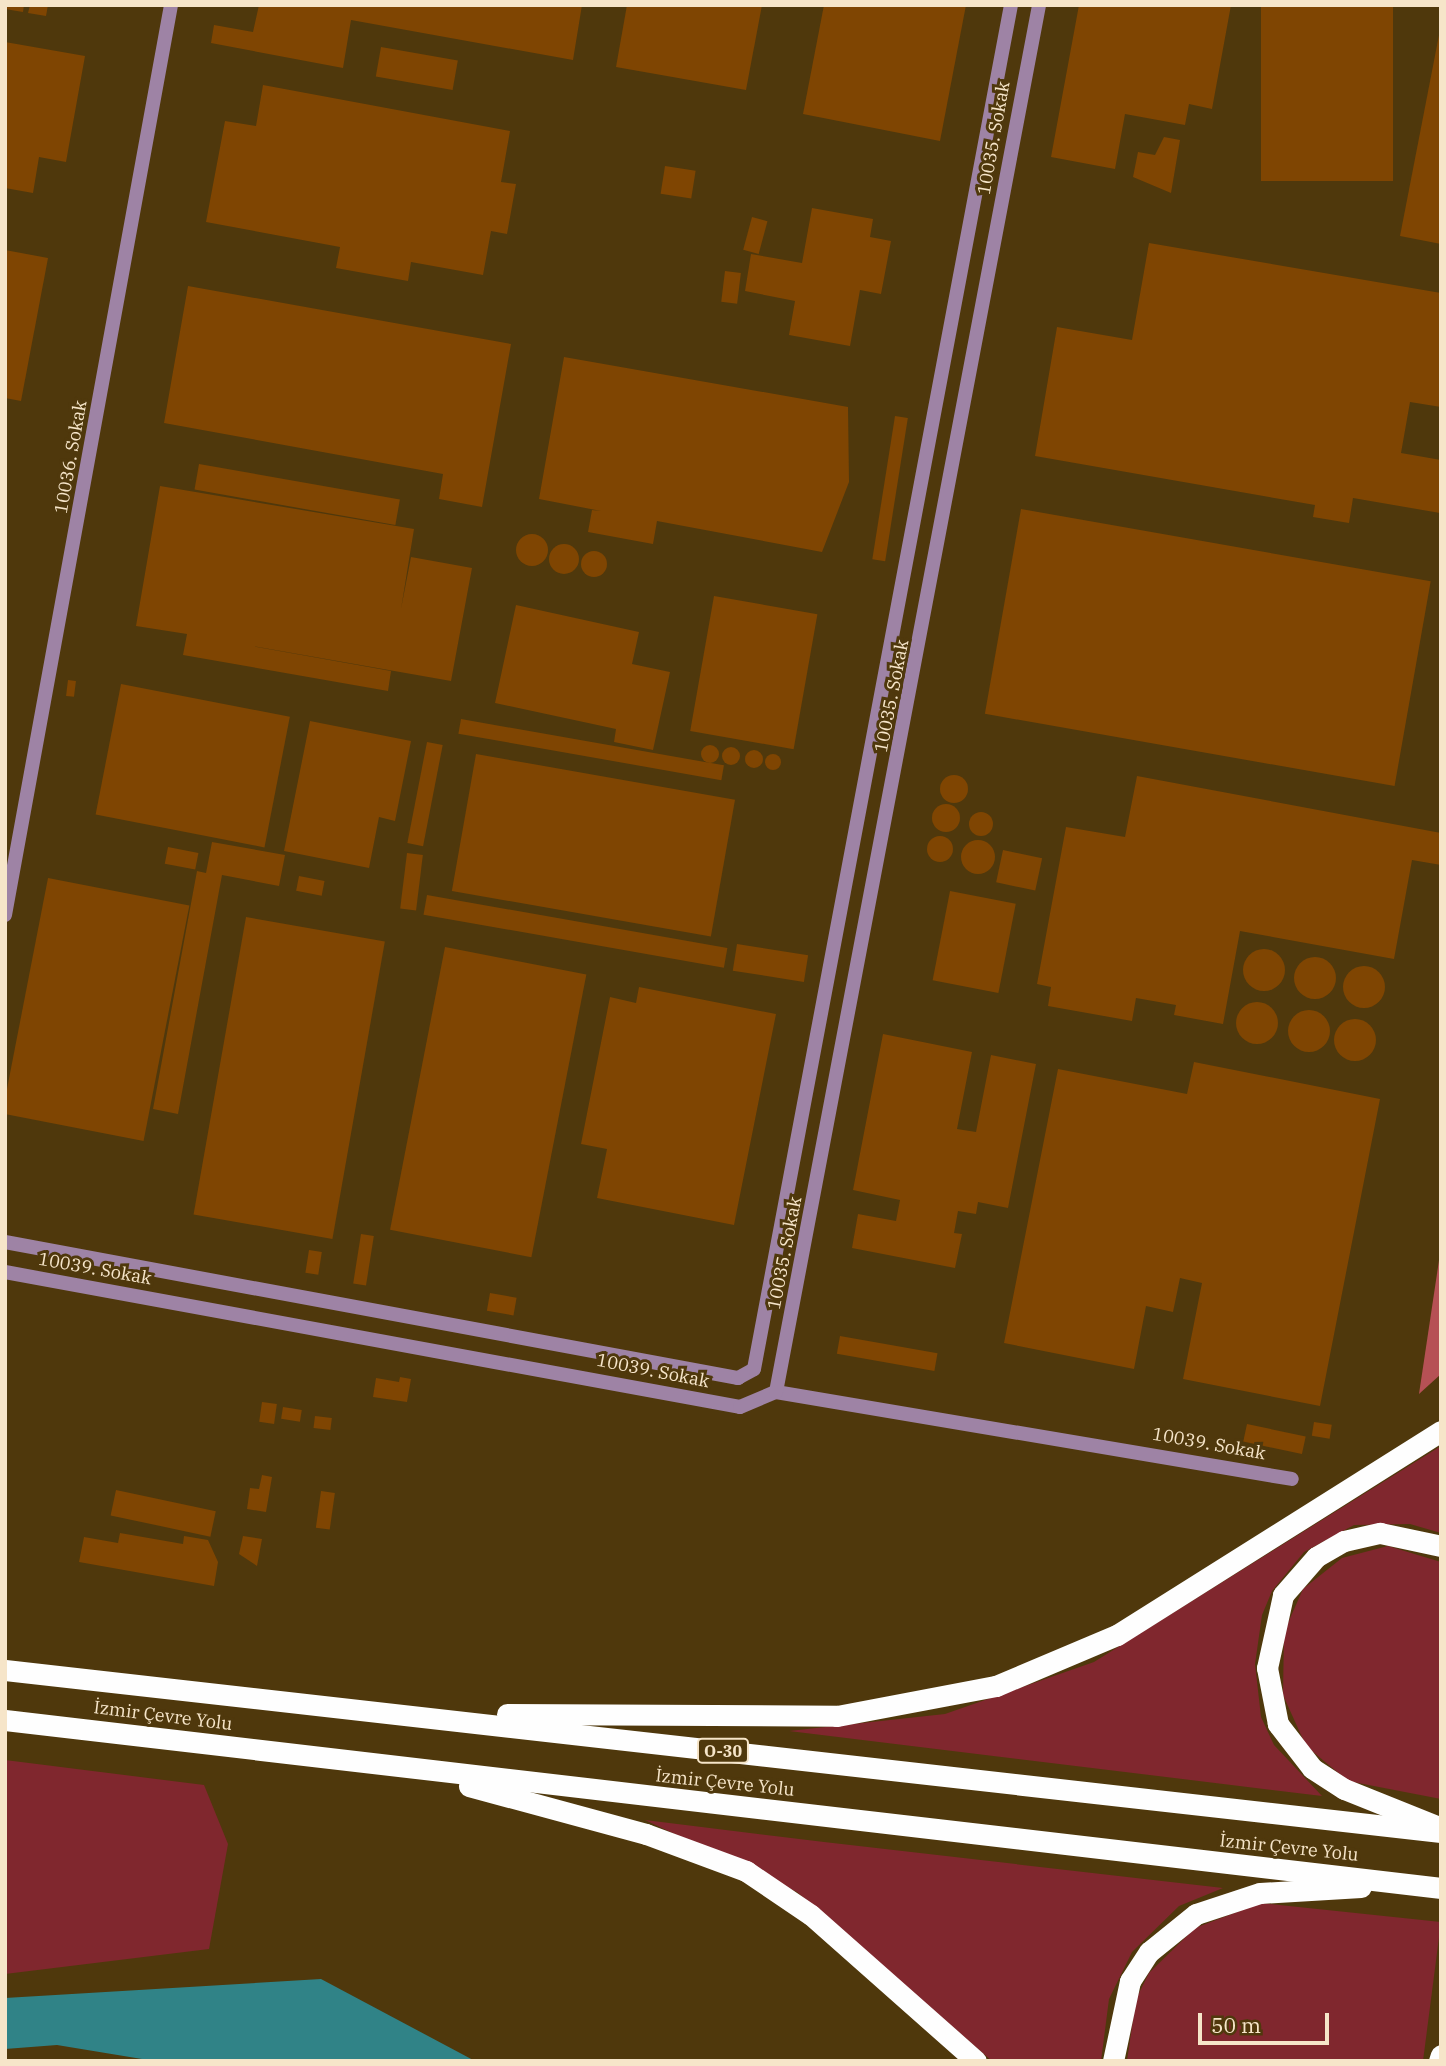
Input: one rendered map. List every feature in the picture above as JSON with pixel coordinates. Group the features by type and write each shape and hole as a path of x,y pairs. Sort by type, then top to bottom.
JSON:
{"highway":[{"path":"369,1710 772,1719 948,1699 1056,1666 1117,1634 1441,1431"},
{"path":"1441,1546 1380,1533 1344,1541 1316,1557 1283,1595 1267,1668 1278,1724 1312,1768 1343,1789 1441,1830"},
{"name":"İzmir Çevre Yolu","path":"5,1670 1441,1830"},
{"name":"İzmir Çevre Yolu","path":"5,1720 434,1773 1441,1888"},
{"path":"434,1773 517,1803 672,1842 746,1871 811,1914 976,2061"},
{"path":"1113,2061 1130,1981 1149,1952 1196,1914 1260,1893 1298,1895 1395,1882"},
{"path":"1439,2061 1441,2055"}],"street":[{"name":"10036. Sokak","path":"5,915 170,5"},
{"name":"10035. Sokak","path":"738,1378 754,1369 763,1338 1011,5"},
{"name":"10035. Sokak","path":"776,1392 1039,5"},
{"name":"10039. Sokak","path":"5,1242 738,1378"},
{"name":"10039. Sokak","path":"5,1272 740,1407 776,1392 1292,1479"}],"shaded area":[{"path":"1441,1247 1441,1374 1419,1394"},
{"path":"1441,1446 1441,1533 1410,1524 1354,1525 1304,1552 1272,1591 1262,1615 1255,1664 1261,1717 1274,1745 1322,1796 789,1731 945,1714 1094,1662"},
{"path":"1388,1546 1441,1562 1441,1799 1348,1781 1306,1746 1283,1695 1284,1632 1303,1589 1342,1558"},
{"path":"5,1760 204,1785 228,1844 209,1949 5,1974"},
{"path":"645,1820 1223,1888 1179,1906 1132,1952 1109,1999 1101,2061 992,2061 797,1892"},
{"path":"1261,1903 1441,1922 1423,2061 1127,2061 1136,1999 1149,1973 1195,1928"}],"water":[{"path":"321,1979 475,2061 154,2061 57,2045 5,2049 5,1998"}],"building":[{"path":"5,5 24,5 23,12 5,9"},
{"path":"30,5 48,5 46,16 28,13"},
{"path":"259,5 582,5 573,60 351,20 343,68 211,43 214,25 253,32"},
{"path":"627,5 762,5 746,90 616,67"},
{"path":"824,5 966,5 940,141 803,114"},
{"path":"1079,5 1231,5 1212,109 1189,104 1185,125 1125,114 1115,169 1051,157"},
{"path":"1261,5 1393,5 1393,181 1261,181"},
{"path":"1441,35 1441,244 1400,236"},
{"path":"5,42 85,56 66,162 39,157 33,193 5,188"},
{"path":"381,47 458,61 453,90 376,77"},
{"path":"263,85 510,131 501,182 516,184 507,234 491,231 483,275 411,262 408,281 336,268 340,247 206,222 225,121 256,126"},
{"path":"1164,137 1180,140 1171,193 1133,177 1138,152 1155,155"},
{"path":"665,166 696,171 691,199 661,194"},
{"path":"812,208 873,219 870,237 891,241 881,294 860,290 850,346 789,335 795,301 745,291 751,254 802,263"},
{"path":"752,217 767,221 759,254 743,250"},
{"path":"1149,243 1441,293 1441,407 1410,402 1401,453 1441,460 1440,513 1353,498 1349,523 1313,517 1315,505 1035,456 1057,327 1132,340"},
{"path":"5,250 48,258 21,401 5,398"},
{"path":"725,271 741,273 737,304 721,302"},
{"path":"188,286 511,344 482,507 439,499 443,474 164,423"},
{"path":"564,357 848,407 849,482 822,552 657,521 653,544 588,532 592,510 601,511 539,499"},
{"path":"895,416 908,418 885,561 872,559"},
{"path":"199,464 400,499 395,525 194,490"},
{"path":"160,486 414,529 401,609 411,557 472,568 451,681 190,635 391,671 388,691 183,655 187,634 136,626"},
{"path":"1021,509 1431,581 1395,786 985,714"},
{"path":"532,534 543,539 548,550 543,561 532,566 521,561 516,550 521,539"},
{"path":"564,544 575,548 579,559 575,570 564,574 553,570 549,559 553,548"},
{"path":"594,551 603,555 607,564 603,573 594,577 585,573 581,564 585,555"},
{"path":"714,596 817,614 794,749 690,731"},
{"path":"516,605 639,632 632,664 670,672 653,750 614,742 616,729 495,703"},
{"path":"68,680 76,681 74,697 66,696"},
{"path":"121,684 290,717 264,847 96,815"},
{"path":"461,719 724,765 721,780 458,734"},
{"path":"310,721 411,741 395,821 379,817 369,868 284,851"},
{"path":"427,742 443,745 423,846 407,843"},
{"path":"710,745 716,748 719,754 716,760 710,763 704,760 701,754 704,748"},
{"path":"731,747 737,750 740,756 737,762 731,765 725,762 722,756 725,750"},
{"path":"754,750 760,753 763,759 760,765 754,768 748,765 745,759 748,753"},
{"path":"476,754 735,800 711,937 452,891"},
{"path":"770,754 776,754 781,762 779,768 770,770 765,765 765,759"},
{"path":"954,775 964,779 968,789 964,799 954,803 944,799 940,789 944,779"},
{"path":"1137,776 1441,833 1441,865 1412,860 1394,959 1240,931 1223,1024 1174,1015 1176,1005 1136,998 1132,1021 1048,1006 1051,987 1037,984 1066,827 1125,837"},
{"path":"946,804 956,808 960,818 956,828 946,832 936,828 932,818 936,808"},
{"path":"981,812 989,816 993,824 989,832 981,836 973,832 969,824 973,816"},
{"path":"940,836 950,839 953,849 950,859 940,862 930,859 927,849 930,839"},
{"path":"978,840 990,845 995,857 990,869 978,874 966,869 961,857 966,845"},
{"path":"212,842 285,855 279,886 222,875 178,1114 153,1109 197,871 206,873"},
{"path":"168,847 198,853 195,870 165,864"},
{"path":"1003,850 1042,858 1035,891 996,882"},
{"path":"407,853 423,855 416,911 400,909"},
{"path":"299,876 325,881 322,896 296,891"},
{"path":"48,878 189,905 144,1141 5,1114 5,1099"},
{"path":"950,891 1016,904 998,993 933,980"},
{"path":"427,895 727,948 724,968 424,915"},
{"path":"246,917 385,941 332,1239 194,1214"},
{"path":"737,944 808,955 804,982 733,971"},
{"path":"445,947 586,974 531,1257 390,1230"},
{"path":"1264,949 1279,955 1285,970 1279,985 1264,991 1249,985 1243,970 1249,955"},
{"path":"1315,957 1330,963 1336,978 1330,993 1315,999 1300,993 1294,978 1300,963"},
{"path":"1364,966 1379,972 1385,987 1379,1002 1364,1008 1349,1002 1343,987 1349,972"},
{"path":"639,987 776,1014 734,1225 597,1198 607,1149 581,1144 610,997 636,1003"},
{"path":"1257,1002 1272,1008 1278,1023 1272,1038 1257,1044 1242,1038 1236,1023 1242,1008"},
{"path":"1309,1010 1324,1016 1330,1031 1324,1046 1309,1052 1294,1046 1288,1031 1294,1016"},
{"path":"1355,1019 1370,1025 1376,1040 1370,1055 1355,1061 1340,1055 1334,1040 1340,1025"},
{"path":"883,1034 972,1052 957,1129 976,1132 991,1055 1036,1064 1008,1208 978,1202 976,1214 958,1211 954,1233 962,1234 955,1268 852,1248 858,1214 896,1221 900,1200 853,1190"},
{"path":"1194,1062 1380,1099 1320,1406 1183,1379 1202,1283 1180,1278 1173,1312 1146,1306 1134,1369 1004,1343 1058,1069 1187,1094"},
{"path":"361,1234 374,1236 366,1285 353,1283"},
{"path":"309,1250 322,1252 318,1275 305,1273"},
{"path":"490,1293 517,1298 513,1315 487,1311"},
{"path":"840,1336 937,1353 934,1371 837,1354"},
{"path":"400,1377 411,1379 407,1402 373,1397 376,1378 399,1382"},
{"path":"262,1402 277,1404 274,1424 259,1422"},
{"path":"283,1407 302,1410 300,1422 281,1419"},
{"path":"315,1416 332,1418 330,1430 314,1428"},
{"path":"1314,1422 1332,1425 1330,1439 1312,1436"},
{"path":"1247,1424 1306,1436 1302,1454 1243,1442"},
{"path":"262,1475 272,1477 266,1512 247,1509 250,1488 259,1489"},
{"path":"116,1490 216,1511 210,1537 111,1515"},
{"path":"321,1491 335,1493 330,1530 316,1528"},
{"path":"120,1533 183,1544 184,1536 208,1540 218,1562 214,1586 79,1562 84,1537 118,1543"},
{"path":"243,1536 262,1539 257,1566 239,1554"}]}
